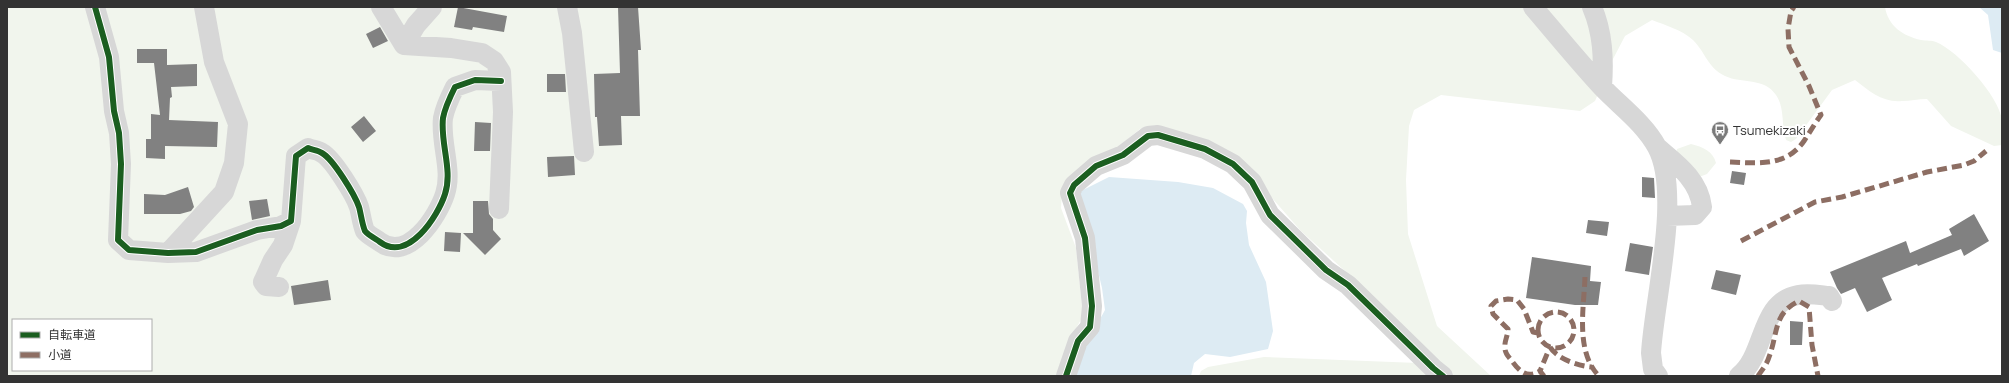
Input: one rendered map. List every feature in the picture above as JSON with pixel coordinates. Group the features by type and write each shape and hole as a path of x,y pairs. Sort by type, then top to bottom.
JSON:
{"street":[{"path":"96,7 109,57 114,111 119,133 121,164 118,240 128,250 168,253 196,252 257,230 281,226 291,221"},
{"path":"168,253 224,192 234,163 238,124 214,62 204,7"},
{"path":"381,7 404,45"},
{"path":"404,45 416,25 432,7"},
{"path":"567,7 572,33 584,152"},
{"path":"1533,7 1602,87 1648,133 1658,148 1679,166 1696,185 1702,207 1695,215 1667,216"},
{"path":"1592,7 1596,17 1604,58 1602,87"},
{"path":"404,45 451,48 482,53 494,61 501,72 503,112 499,209"},
{"path":"279,287 266,286 263,282 273,260 283,245 291,221 296,156 308,148 323,153 349,184 366,231 384,245 395,247 409,244 422,232 433,218 446,193 448,172 443,119 448,101 455,87 475,80 501,81"},
{"path":"1066,376 1078,341 1090,327 1092,306 1085,238 1070,193 1074,185 1096,166 1124,155 1148,136 1158,135 1205,149 1233,164 1252,182 1270,215 1326,270 1348,285 1443,376"},
{"path":"1652,374 1651,353 1653,323 1667,216 1666,177 1658,148"},
{"path":"1740,376 1750,366 1757,353 1768,319 1786,300 1792,296 1809,294 1829,296 1832,301"}],"shaded area":[{"path":"7,7 1885,7 1889,20 1902,33 1921,40 1936,42 1945,47 1966,64 1986,87 1994,99 2002,120 2002,145 1994,146 1951,126 1927,99 1905,101 1889,100 1882,98 1855,80 1832,90 1796,139 1791,142 1786,140 1781,105 1771,89 1759,83 1725,76 1710,64 1689,36 1652,20 1625,36 1613,59 1595,101 1580,111 1441,95 1414,110 1409,126 1406,180 1408,234 1437,326 1491,376 1199,376 1201,371 1208,367 1264,357 1418,363 1378,301 1301,231 1243,165 1148,127 1140,129 1062,193 1061,208 1076,248 1083,316 1070,339 1056,376 7,376"},
{"path":"1979,7 2002,7 2002,53 1993,50 1988,15"},
{"path":"1691,144 1707,150 1713,155 1716,163 1707,174 1699,177 1676,156 1677,149"},
{"path":"1109,177 1178,182 1213,188 1243,204 1247,211 1246,223 1249,245 1266,282 1273,331 1268,349 1230,357 1205,354 1194,363 1191,376 1076,376 1087,343 1105,310 1102,288 1079,192"}],"building":[{"path":"458,7 507,16 504,32 473,27 472,30 454,27"},
{"path":"618,7 638,7 641,50 638,50 640,116 621,116 622,145 599,146 597,117 595,117 594,74 620,73"},
{"path":"380,27 388,41 373,48 366,34"},
{"path":"137,49 167,49 167,65 197,64 197,86 171,87 172,97 170,98 169,120 218,122 217,147 165,146 165,159 146,158 146,139 151,139 151,114 160,115 154,63 137,63"},
{"path":"547,74 565,74 566,92 547,92"},
{"path":"364,116 376,131 363,142 351,127"},
{"path":"475,122 491,123 490,151 474,151"},
{"path":"574,156 575,175 548,177 547,157"},
{"path":"1732,171 1746,173 1744,185 1730,183"},
{"path":"1642,177 1654,178 1655,198 1642,197"},
{"path":"188,187 194,207 191,211 180,214 144,214 144,194 165,195"},
{"path":"267,199 270,216 252,220 249,201"},
{"path":"473,201 488,201 489,214 493,219 493,230 501,239 485,255 463,233 473,233"},
{"path":"1974,214 1989,241 1964,256 1961,249 1882,278 1892,300 1867,312 1855,288 1841,294 1837,288 1830,272 1906,241 1910,253 1952,235 1949,229"},
{"path":"1588,220 1609,222 1607,236 1586,233"},
{"path":"445,232 461,233 460,252 444,251"},
{"path":"1630,243 1653,247 1649,275 1625,271"},
{"path":"1532,257 1591,266 1590,281 1601,282 1598,305 1575,305 1526,298"},
{"path":"1716,270 1741,275 1736,295 1711,289"},
{"path":"328,280 331,300 294,305 291,286"},
{"path":"1790,321 1803,322 1802,345 1790,345"}],"marked path":[{"path":"1730,162 1771,162 1789,155 1804,141 1821,115 1809,86 1789,47 1788,29 1791,11 1794,7"},
{"path":"1741,241 1815,202 1842,197 1927,172 1964,165 1974,161 1986,151"},
{"path":"1585,277 1583,315 1584,342 1591,366 1599,376"},
{"path":"1538,333 1533,332 1524,309 1517,300 1508,299 1496,301 1491,306 1493,314 1508,329 1505,345 1508,357 1524,373 1531,374 1540,371"},
{"path":"1758,376 1768,360 1780,318 1791,306 1799,301 1809,307 1812,345 1818,376"},
{"path":"1560,312 1569,317 1573,323 1574,330 1573,337 1569,343 1560,348 1552,348 1543,343 1539,337 1538,326 1543,317 1549,313 1560,312"},
{"path":"1550,347 1558,355 1569,361 1592,367"},
{"path":"1544,376 1540,371 1550,347"}],"cycle path":[{"path":"95,7 109,57 114,111 119,133 121,164 118,240 129,250 168,253 196,252 257,230 281,226 291,221 296,156 308,148 319,151 332,162 357,201 366,232 380,242 391,247 401,246 411,242 429,224 436,214 445,194 448,176 443,137 443,118 446,106 455,87 475,80 501,81"},
{"path":"1066,376 1078,341 1090,327 1092,306 1085,238 1070,193 1074,185 1096,166 1123,155 1148,136 1158,135 1205,149 1233,164 1252,182 1270,215 1326,270 1348,285 1443,376"}],"place":[{"name":"Tsumekizaki","path":"1720,145"}]}
